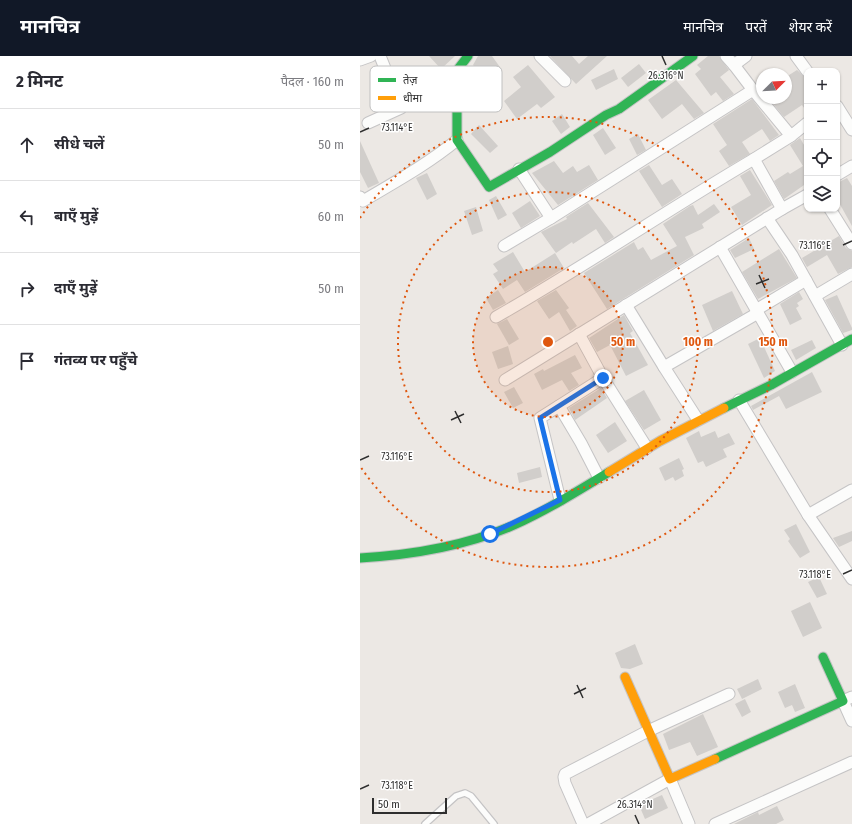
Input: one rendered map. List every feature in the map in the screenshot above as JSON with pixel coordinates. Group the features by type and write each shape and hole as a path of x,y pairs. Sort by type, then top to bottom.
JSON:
{"street":[{"path":"360,60 371,56"},
{"path":"380,56 384,66"},
{"path":"460,66 468,56"},
{"path":"540,56 565,81"},
{"path":"457,112 457,140 489,187 550,152 606,114 619,109 693,56"},
{"path":"726,56 790,136"},
{"path":"734,65 746,56"},
{"path":"796,56 805,68"},
{"path":"504,246 551,218 753,90"},
{"path":"840,110 852,130"},
{"path":"368,123 392,112"},
{"path":"496,317 553,284 589,259 754,159 804,125"},
{"path":"361,200 436,158 457,140"},
{"path":"754,159 782,209"},
{"path":"840,173 852,166"},
{"path":"519,169 551,218"},
{"path":"505,380 804,197"},
{"path":"832,212 852,244"},
{"path":"360,558 373,558 434,548 490,534 560,500 698,420 739,400 847,342 815,296 767,218"},
{"path":"720,247 792,372"},
{"path":"815,296 852,274"},
{"path":"664,367 806,280"},
{"path":"626,305 698,420"},
{"path":"579,334 603,378 648,448"},
{"path":"560,500 540,418 603,378"},
{"path":"739,400 808,515 852,579"},
{"path":"559,406 581,443 599,478"},
{"path":"808,515 852,490"},
{"path":"823,657 847,699 852,721"},
{"path":"625,677 689,824"},
{"path":"583,824 565,784 564,777 566,774 648,730 728,694"},
{"path":"588,824 670,779 847,699"},
{"path":"715,824 852,762"}],"lane":[{"path":"425,824 456,796 465,793 470,796 494,824"}],"building":[{"path":"429,56 455,56 444,66 438,66"},
{"path":"478,56 492,56 499,66 474,66"},
{"path":"550,56 572,56 579,64 588,56 607,56 576,84"},
{"path":"708,56 719,56 729,70 720,77 734,94 723,101 716,92 711,96 695,74 701,69 697,65"},
{"path":"639,64 646,73 628,87 621,78"},
{"path":"528,65 555,97 541,108 537,104 517,119 504,101 521,87 513,77"},
{"path":"614,69 618,79 596,90 591,80"},
{"path":"797,70 804,76 804,108 802,105 784,117 773,104 792,104 792,73"},
{"path":"676,80 704,113 694,119 682,104 662,119 648,100"},
{"path":"752,99 779,135 770,141 762,129 742,142 750,154 729,166 719,151 727,145 713,124"},
{"path":"562,114 570,127 561,134 552,121"},
{"path":"479,125 498,146 490,153 471,134"},
{"path":"603,128 616,148 605,155 593,135"},
{"path":"638,134 646,150 637,155 629,139"},
{"path":"800,138 804,145 804,185 784,199 774,181 788,172 790,174 803,166 790,145"},
{"path":"360,141 379,183 368,188 360,172"},
{"path":"554,161 563,173 573,166 577,172 589,165 598,180 558,205 532,173"},
{"path":"649,165 662,185 672,179 682,194 662,207 639,171"},
{"path":"750,170 772,205 742,225 731,207 751,195 740,176"},
{"path":"427,173 437,194 427,200 416,178"},
{"path":"847,178 852,186 852,226 840,204 840,182"},
{"path":"496,196 507,215 498,220 489,200"},
{"path":"530,201 540,216 521,228 512,213"},
{"path":"588,203 614,237 605,243 596,229 573,244 572,242 556,253 541,232 567,219 566,217"},
{"path":"714,204 720,212 702,224 704,228 685,237 694,255 607,309 584,273 634,242 638,250 643,247 651,260 677,246 663,224 690,206 693,205 698,215"},
{"path":"476,207 483,231 472,235 464,211"},
{"path":"839,236 846,248 852,251 852,267 838,274 827,255 807,267 802,258"},
{"path":"749,238 754,249 735,258 730,250"},
{"path":"779,249 797,278 758,299 742,272"},
{"path":"513,252 525,272 555,253 564,268 525,292 517,280 503,289 493,274 498,271 493,264"},
{"path":"498,290 506,303 493,310 486,298"},
{"path":"556,290 569,308 566,310 577,326 570,331 559,312 549,319 537,301"},
{"path":"732,291 743,314 713,331 702,305"},
{"path":"799,292 803,299 797,303 799,306 796,308 802,319 790,325 780,304"},
{"path":"837,295 852,328 852,330 843,333 825,300"},
{"path":"624,315 633,331 630,333 648,365 626,376 610,345 597,352 589,338"},
{"path":"507,319 519,339 509,345 497,324"},
{"path":"760,338 775,371 764,378 748,344"},
{"path":"812,340 816,348 796,360 791,350"},
{"path":"508,346 513,364 498,369 492,352"},
{"path":"575,355 582,368 571,373 579,385 569,391 562,380 542,390 534,374 543,369 544,371"},
{"path":"812,372 822,392 786,409 779,396 753,410 751,406"},
{"path":"514,387 523,403 513,408 504,392"},
{"path":"601,388 607,398 575,420 569,408"},
{"path":"644,390 661,420 644,430 625,401"},
{"path":"615,422 627,441 608,453 596,435"},
{"path":"699,431 701,437 715,431 718,438 729,433 735,444 723,449 727,457 706,467 703,461 698,463 686,438"},
{"path":"679,458 684,469 682,470 684,476 675,481 673,477 665,481 659,468"},
{"path":"540,467 542,477 519,483 517,473"},
{"path":"796,524 810,552 800,558 788,541 790,539 784,530"},
{"path":"852,531 852,541 839,547 833,538"},
{"path":"819,577 827,594 817,598 808,582"},
{"path":"810,602 822,628 803,637 791,611"},
{"path":"635,644 643,664 630,669 621,668 615,653"},
{"path":"758,679 762,689 742,699 737,689"},
{"path":"795,684 805,708 795,712 792,705 785,708 778,692"},
{"path":"745,699 751,712 742,717 735,704"},
{"path":"703,714 718,747 697,756 690,742 669,750 663,734"},
{"path":"662,795 668,808 645,819 639,805"},
{"path":"777,806 784,820 776,824 734,824 758,812 759,815"}],"traffic: fast":[{"path":"460,66 468,56"},
{"path":"457,112 457,140 489,187 550,152 606,115 619,109 693,56"},
{"path":"724,408 771,385 852,339"},
{"path":"360,558 419,552 477,539 514,525 538,513 609,472"},
{"path":"715,759 843,701 823,657"}],"traffic: slow":[{"path":"609,472 660,441 724,408"},
{"path":"625,677 670,779 715,759"}],"route":[{"path":"490,534 516,523 560,500 540,418 603,378"}]}
